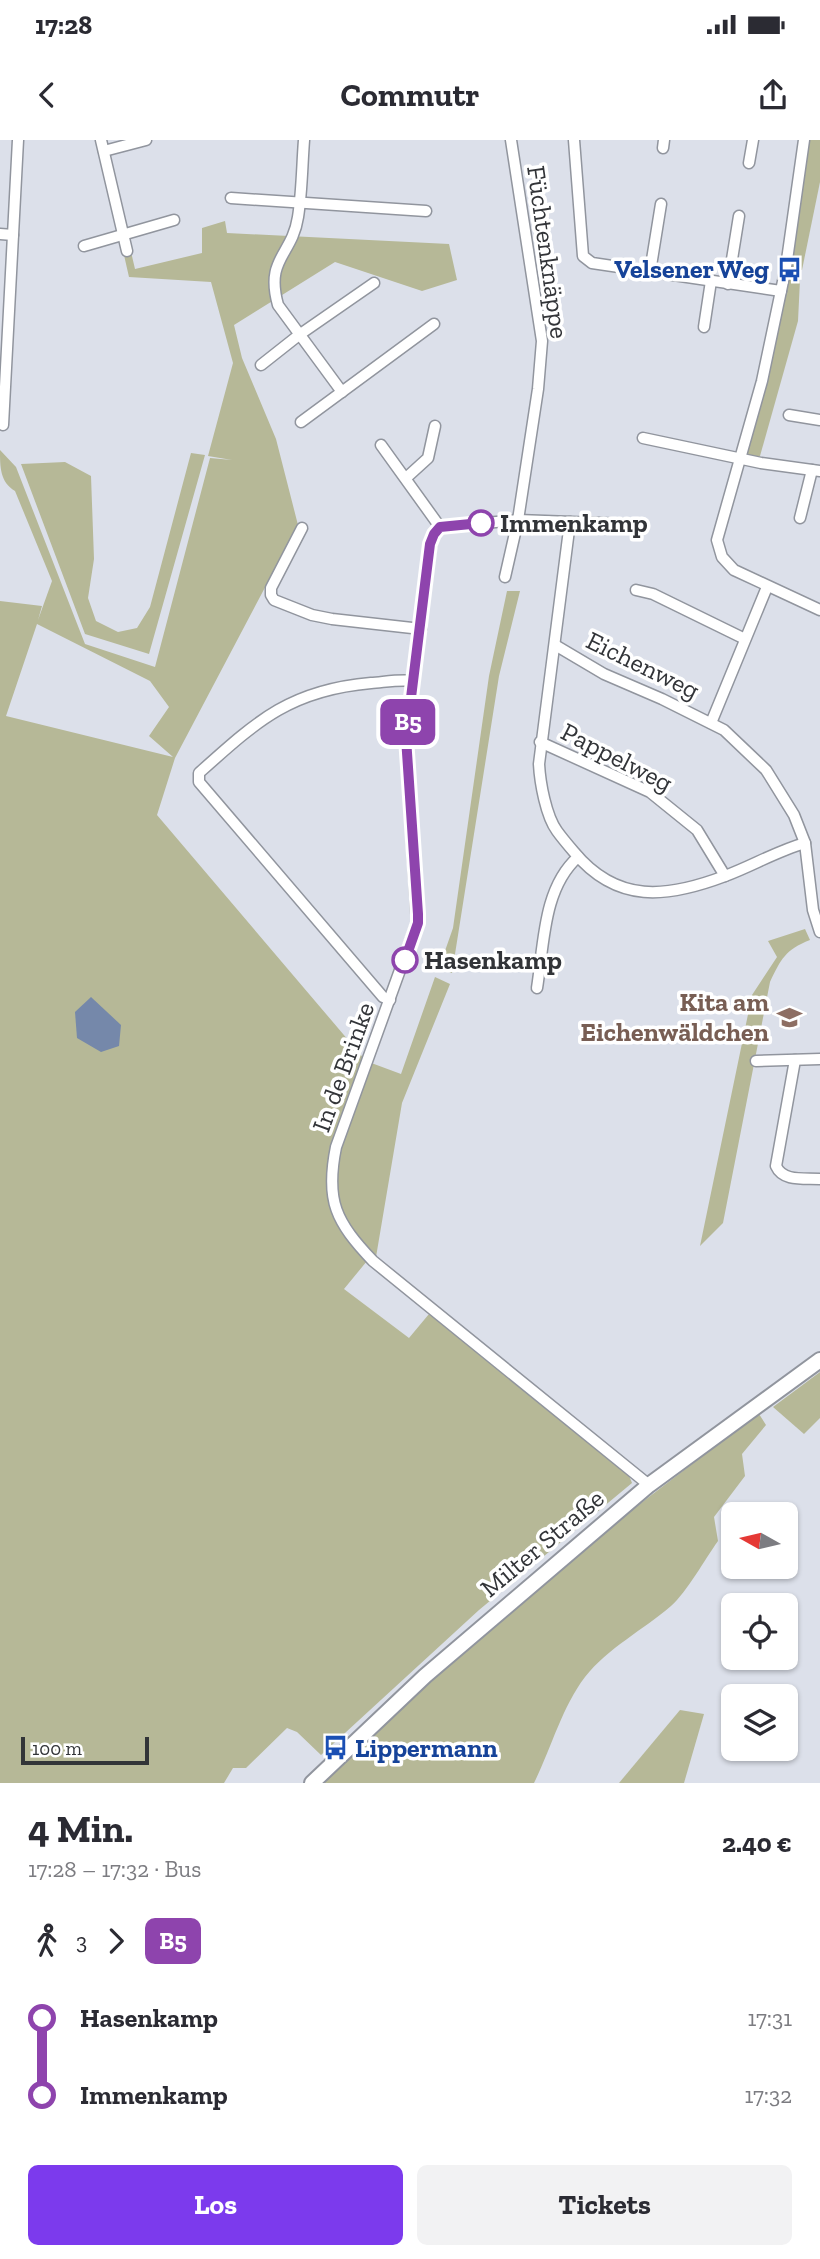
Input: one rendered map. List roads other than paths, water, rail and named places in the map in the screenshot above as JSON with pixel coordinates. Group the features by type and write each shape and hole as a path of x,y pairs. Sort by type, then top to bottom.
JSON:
{"main road":[{"name":"Milter Straße","path":"312,1783 425,1676 649,1485 820,1360"}],"street":[{"path":"3,425 5,335 18,140"},
{"path":"101,140 127,251"},
{"path":"104,151 146,140"},
{"path":"304,140 300,201 294,234 276,265 274,276 278,306 342,392"},
{"name":"Füchtenknäppe","path":"505,577 518,520 538,389 542,341 511,140"},
{"path":"574,140 583,257 592,263 781,291"},
{"path":"749,163 752,140"},
{"path":"804,140 781,291 762,381 717,540 722,558 734,570 820,610"},
{"path":"230,198 426,211"},
{"path":"650,272 661,204"},
{"path":"728,284 739,216"},
{"path":"84,246 174,220"},
{"path":"0,234 13,235"},
{"path":"704,327 711,281"},
{"path":"261,365 299,335 374,284"},
{"path":"302,422 434,324"},
{"path":"789,415 820,420"},
{"path":"406,478 428,458 435,426"},
{"path":"643,438 739,459 816,471 800,518"},
{"path":"381,445 440,527 518,520 626,524"},
{"name":"Eichenweg","path":"570,522 555,645 604,674 662,698 724,730 765,770 794,815 805,843 813,910 820,932"},
{"name":"In de Brinke","path":"440,527 430,544 406,738 418,923 336,1147 330,1176 334,1200 342,1226 373,1261 649,1485"},
{"path":"302,528 271,588 274,600 332,620 421,629"},
{"name":"Eichenweg","path":"711,723 766,587"},
{"path":"636,590 653,594 745,639"},
{"path":"555,645 540,742 540,777 555,829 588,869 622,888 640,893 682,888 725,876 805,843"},
{"path":"390,1000 383,997 199,782 198,777 199,773 242,734 285,705 338,687 414,681"},
{"name":"Pappelweg","path":"540,742 650,792 697,830 725,876"},
{"path":"537,988 554,889 568,865 578,857"},
{"path":"756,1061 820,1059"},
{"path":"795,1060 776,1166 785,1177 820,1180"}],"water":[{"path":"91,997 121,1025 119,1046 101,1052 77,1038 75,1012"}],"place":[{"name":"Velsener Weg","path":"789,269"},
{"name":"Immenkamp","path":"481,523"},
{"name":"Hasenkamp","path":"405,960"},
{"name":"Kita am Eichenwäldchen","path":"789,1017"},
{"name":"Lippermann","path":"335,1748"}]}
